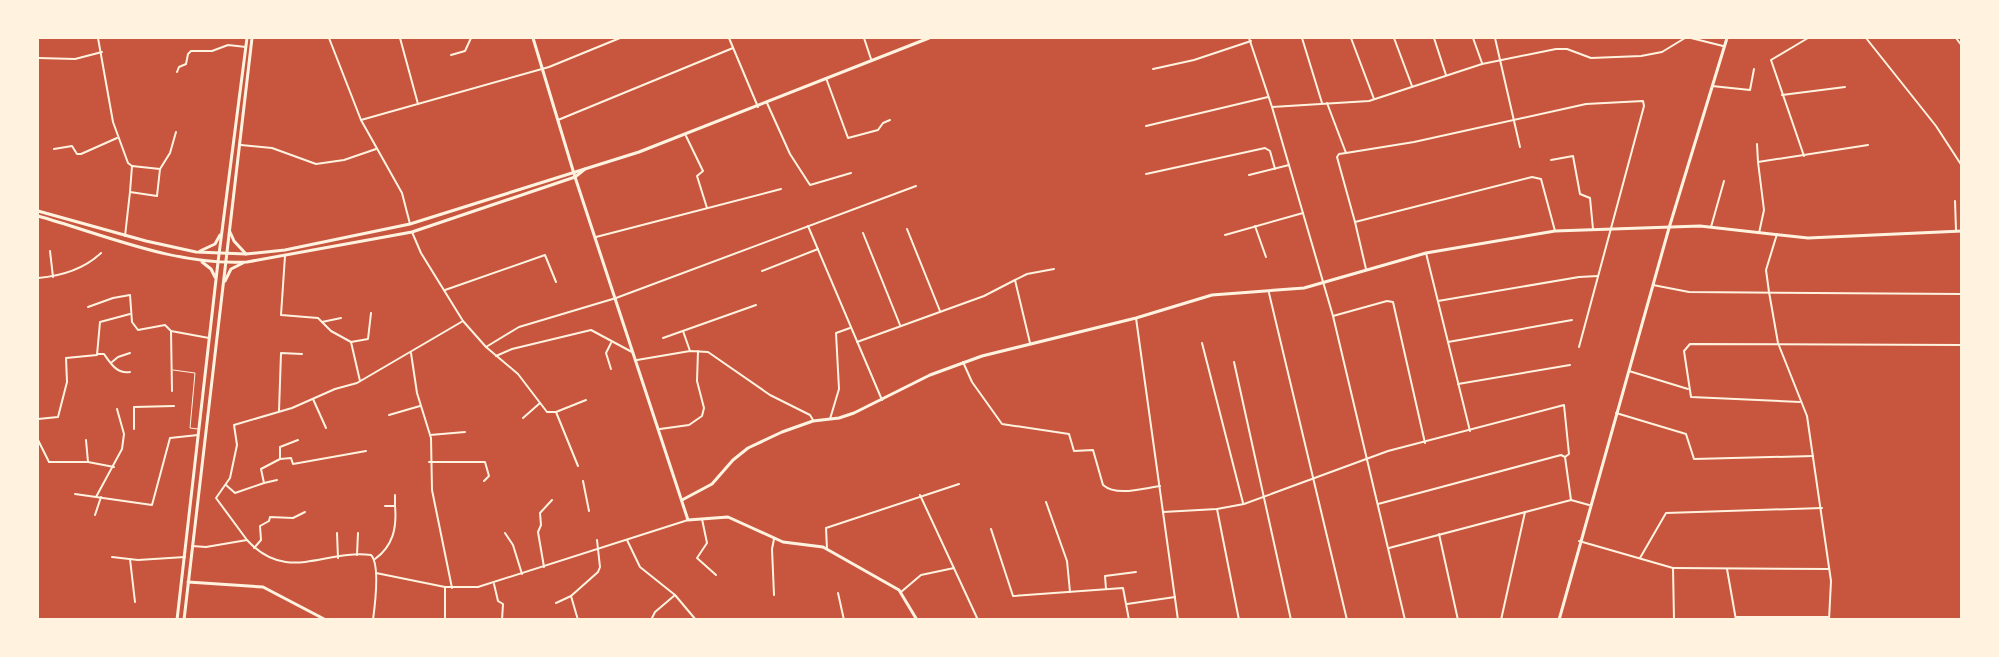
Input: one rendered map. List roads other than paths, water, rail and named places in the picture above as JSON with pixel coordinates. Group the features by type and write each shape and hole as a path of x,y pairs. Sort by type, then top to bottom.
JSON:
{"main road":[{"path":"177,620 218,262 247,38"},
{"path":"184,620 252,38"},
{"path":"533,38 575,177 660,429 688,520 737,520 774,539 827,549 901,592 917,620"},
{"path":"38,211 125,236 196,252 246,254 271,252 410,224 686,136 871,59 929,38"},
{"path":"1559,620 1589,505 1727,38"},
{"path":"38,216 195,260 226,263 247,262 412,231 575,177 587,168"},
{"path":"682,500 712,484 727,466 748,448 782,432 813,421 854,413 963,362 1030,343 1136,318 1212,295 1269,293 1324,283 1426,253 1555,231 1711,227 1808,238 1962,231"},
{"path":"196,252 215,244 222,231"},
{"path":"229,231 234,241 246,254"},
{"path":"195,260 211,269 216,285"},
{"path":"223,285 231,269 247,262"},
{"path":"188,582 263,587 326,620"}],"street":[{"path":"98,38 118,138 128,163 132,166 159,169"},
{"path":"329,38 361,120 402,193 410,224"},
{"path":"400,38 418,104"},
{"path":"451,55 465,51 471,38"},
{"path":"361,120 542,67 549,67 620,38"},
{"path":"729,38 758,107"},
{"path":"864,38 871,59"},
{"path":"1248,38 1251,41 1269,97 1333,316 1405,620"},
{"path":"1302,38 1322,103"},
{"path":"1351,38 1374,99"},
{"path":"1394,38 1412,86"},
{"path":"1434,38 1446,75"},
{"path":"1473,38 1482,64"},
{"path":"1495,38 1520,147"},
{"path":"1272,107 1374,99 1482,64 1564,48 1591,58 1651,55 1662,52 1685,38"},
{"path":"1691,38 1724,47"},
{"path":"1804,156 1781,95 1771,60 1809,38"},
{"path":"1866,38 1936,126 1962,166"},
{"path":"1956,38 1962,46"},
{"path":"1153,69 1194,60 1251,41"},
{"path":"177,72 179,67 186,64 191,51 212,51 228,45 246,46"},
{"path":"558,120 733,48"},
{"path":"38,58 75,58 102,52"},
{"path":"1712,87 1750,90 1754,69"},
{"path":"826,78 848,138 878,130 882,123 890,120"},
{"path":"1781,95 1845,87"},
{"path":"1146,126 1269,97"},
{"path":"1366,269 1336,158 1339,154 1414,142 1596,102 1643,101 1644,106 1579,347"},
{"path":"767,103 790,154 810,185 851,173"},
{"path":"1327,103 1346,153"},
{"path":"130,192 157,196 159,169 167,157 176,132"},
{"path":"686,136 703,171 697,176 707,208"},
{"path":"54,149 72,146 77,154 81,154 118,138"},
{"path":"1756,144 1764,210 1759,232"},
{"path":"241,146 272,148 316,164 344,160 376,149"},
{"path":"1758,162 1868,146"},
{"path":"1146,174 1265,148 1270,152 1275,169"},
{"path":"1551,160 1573,156 1580,194 1590,198 1593,229"},
{"path":"1249,175 1289,165"},
{"path":"125,236 132,166"},
{"path":"1355,222 1536,177 1542,181 1555,231"},
{"path":"1711,227 1724,181"},
{"path":"486,347 519,327 616,298 916,186"},
{"path":"596,237 781,189"},
{"path":"1955,201 1956,230"},
{"path":"1225,235 1303,213"},
{"path":"808,225 882,400"},
{"path":"1255,226 1266,257"},
{"path":"907,229 940,311"},
{"path":"412,231 421,253 463,321 486,347 518,374 548,413 586,400"},
{"path":"863,233 900,325"},
{"path":"1727,568 1736,618 1829,618 1829,568 1807,416 1778,343 1766,270 1777,234"},
{"path":"762,271 818,249"},
{"path":"50,251 53,277"},
{"path":"38,278 53,277 85,265 101,253"},
{"path":"1426,253 1470,431"},
{"path":"445,290 545,255 556,282"},
{"path":"285,256 281,315 318,318 331,331 351,342 368,339 371,313"},
{"path":"857,342 984,296 1027,274 1054,269"},
{"path":"1438,301 1579,277 1598,276"},
{"path":"1015,280 1030,343"},
{"path":"1653,285 1689,292 1962,294"},
{"path":"1269,293 1347,620"},
{"path":"88,307 130,295 130,314 138,330 165,325 171,331 209,338"},
{"path":"1333,316 1387,301 1393,302 1425,443"},
{"path":"663,338 756,305"},
{"path":"98,354 100,322 130,314"},
{"path":"322,322 341,318"},
{"path":"1136,318 1178,620"},
{"path":"1448,342 1572,320"},
{"path":"373,620 376,573 375,559 371,555 298,564 262,554 254,548 216,498 230,478 237,445 234,425 360,381 463,321"},
{"path":"830,419 839,389 836,333 851,328"},
{"path":"496,356 512,349 591,330 611,343 634,353"},
{"path":"171,331 172,390"},
{"path":"683,331 690,351"},
{"path":"351,342 360,381"},
{"path":"611,343 606,353 611,369"},
{"path":"1202,343 1244,504"},
{"path":"1800,402 1691,397 1684,351 1690,344 1962,345"},
{"path":"637,360 690,351 708,352 722,360 760,390 810,415 813,421"},
{"path":"660,429 686,426 702,416 704,408 697,381 698,351"},
{"path":"411,352 420,406 430,435 429,462 436,521 452,588"},
{"path":"112,362 130,353"},
{"path":"38,419 58,417 67,382 66,358 104,354 116,369 123,373 130,372"},
{"path":"279,411 281,354 302,354"},
{"path":"963,362 972,382 1002,424 1067,433 1074,451 1093,450 1103,485 1106,488 1128,491 1160,486"},
{"path":"1234,362 1291,620"},
{"path":"1458,384 1570,365"},
{"path":"1629,371 1688,389"},
{"path":"313,399 326,428"},
{"path":"523,418 540,403"},
{"path":"1163,512 1217,509 1244,504 1388,451 1564,405 1569,454 1565,457"},
{"path":"134,429 134,407 174,406"},
{"path":"389,415 420,406"},
{"path":"96,497 119,459 124,434 117,409"},
{"path":"556,412 578,466"},
{"path":"1616,413 1686,434 1694,459 1813,456"},
{"path":"430,435 465,432"},
{"path":"75,494 152,505 170,438 198,435"},
{"path":"38,440 49,462 88,462 114,467"},
{"path":"86,440 88,462"},
{"path":"280,459 280,447 298,440"},
{"path":"264,483 261,469 280,459 291,458 293,464 366,451"},
{"path":"1378,504 1561,455 1565,457"},
{"path":"1565,457 1571,500"},
{"path":"429,462 484,462 487,464 489,475 484,481"},
{"path":"226,485 233,493 277,480"},
{"path":"583,481 590,511"},
{"path":"827,549 826,528 920,495 959,484"},
{"path":"375,559 383,553 394,536 395,495"},
{"path":"920,495 978,620"},
{"path":"94,515 101,497"},
{"path":"544,567 538,532 541,525 540,513 552,500"},
{"path":"1389,548 1571,500 1589,505"},
{"path":"1046,502 1067,561 1070,592"},
{"path":"385,506 395,507"},
{"path":"1640,558 1666,513 1822,508"},
{"path":"1217,509 1239,620"},
{"path":"254,548 261,540 260,526 269,521 270,517 293,518 305,512"},
{"path":"1502,620 1525,512"},
{"path":"702,519 708,543 697,558 716,574"},
{"path":"376,573 452,588 494,584 688,520"},
{"path":"991,529 1013,596 1124,588 1129,620"},
{"path":"337,533 338,558"},
{"path":"357,555 358,533"},
{"path":"504,533 513,545 522,574"},
{"path":"1439,534 1458,620"},
{"path":"774,539 772,549 774,596"},
{"path":"192,546 206,547 248,540"},
{"path":"556,603 571,597 599,569 597,540"},
{"path":"627,540 640,567 675,596 696,620"},
{"path":"1579,542 1673,568 1829,568"},
{"path":"112,557 130,559 184,557"},
{"path":"130,559 135,602"},
{"path":"901,592 921,575 954,568"},
{"path":"1673,568 1674,620"},
{"path":"1106,590 1105,576 1136,572"},
{"path":"494,584 498,601 503,604 502,620"},
{"path":"445,587 445,620"},
{"path":"838,593 844,620"},
{"path":"651,620 655,612 675,596"},
{"path":"571,597 578,620"},
{"path":"1126,604 1174,597"}],"lane":[{"path":"173,370 195,373 190,428 199,429"}]}
